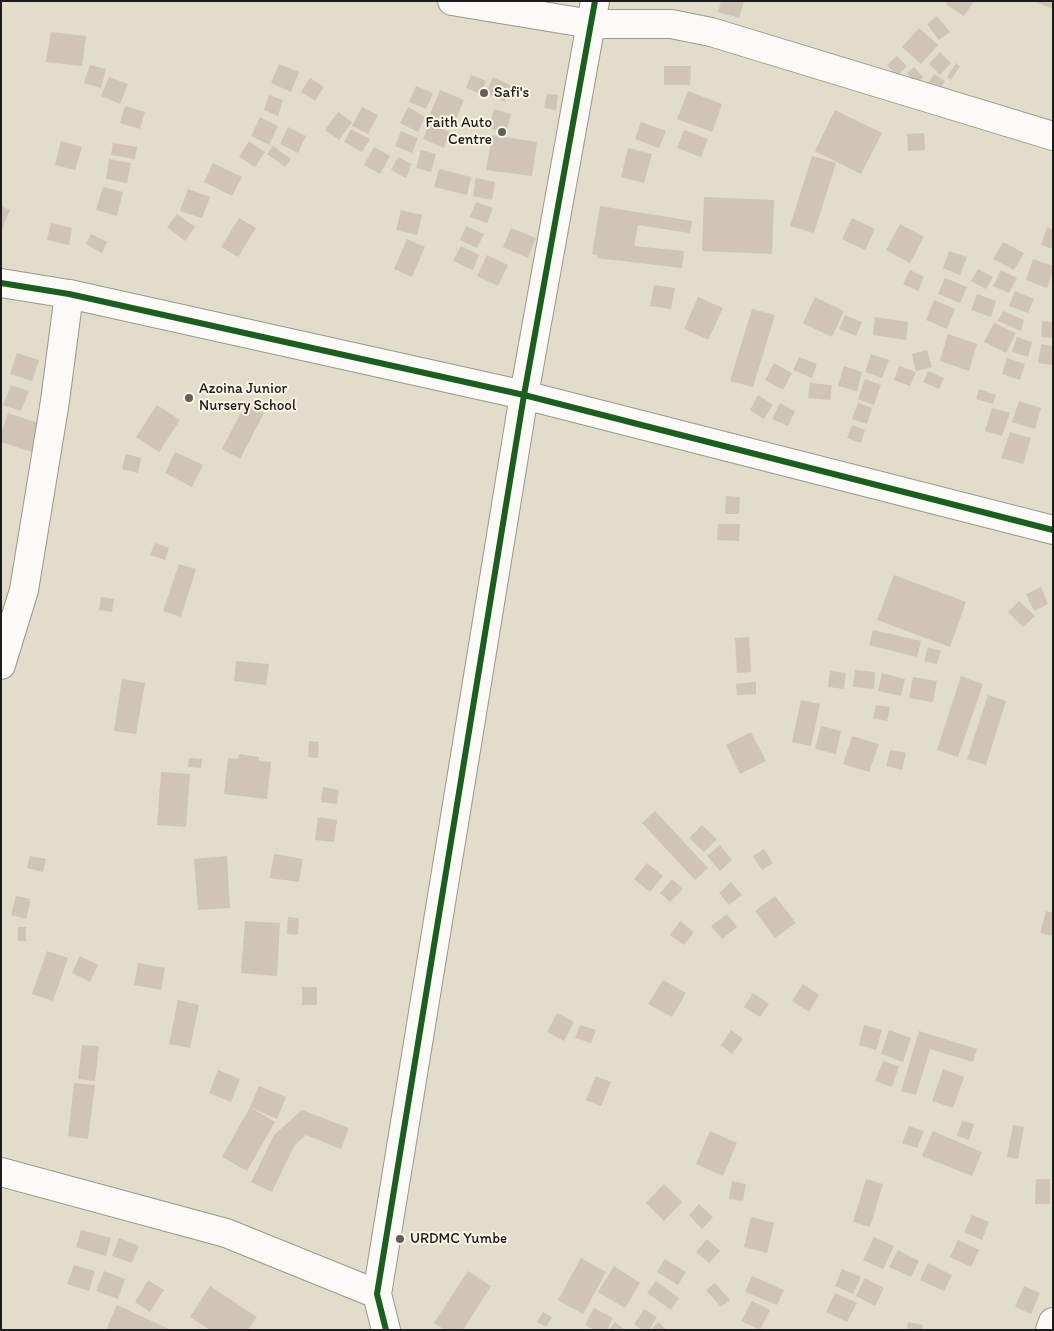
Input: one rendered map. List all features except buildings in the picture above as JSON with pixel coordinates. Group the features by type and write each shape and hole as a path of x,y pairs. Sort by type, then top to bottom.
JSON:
{"street":[{"path":"452,1 593,12 711,32 1053,136"},
{"path":"386,1330 377,1294 524,395 593,12"},
{"path":"1,282 70,294 524,395 1053,530"},
{"path":"1,665 24,590 55,401 70,294"},
{"path":"1,1172 226,1233 377,1294"},
{"path":"1050,1330 1053,1322"}],"cycle path":[{"path":"386,1330 377,1294 524,395 595,1"},
{"path":"1,283 69,294 524,395 1053,530"}],"place":[{"name":"Safi's","path":"484,93"},
{"name":"Faith Auto Centre","path":"502,132"},
{"name":"Azoina Junior Nursery School","path":"189,398"},
{"name":"URDMC Yumbe","path":"400,1239"}]}
